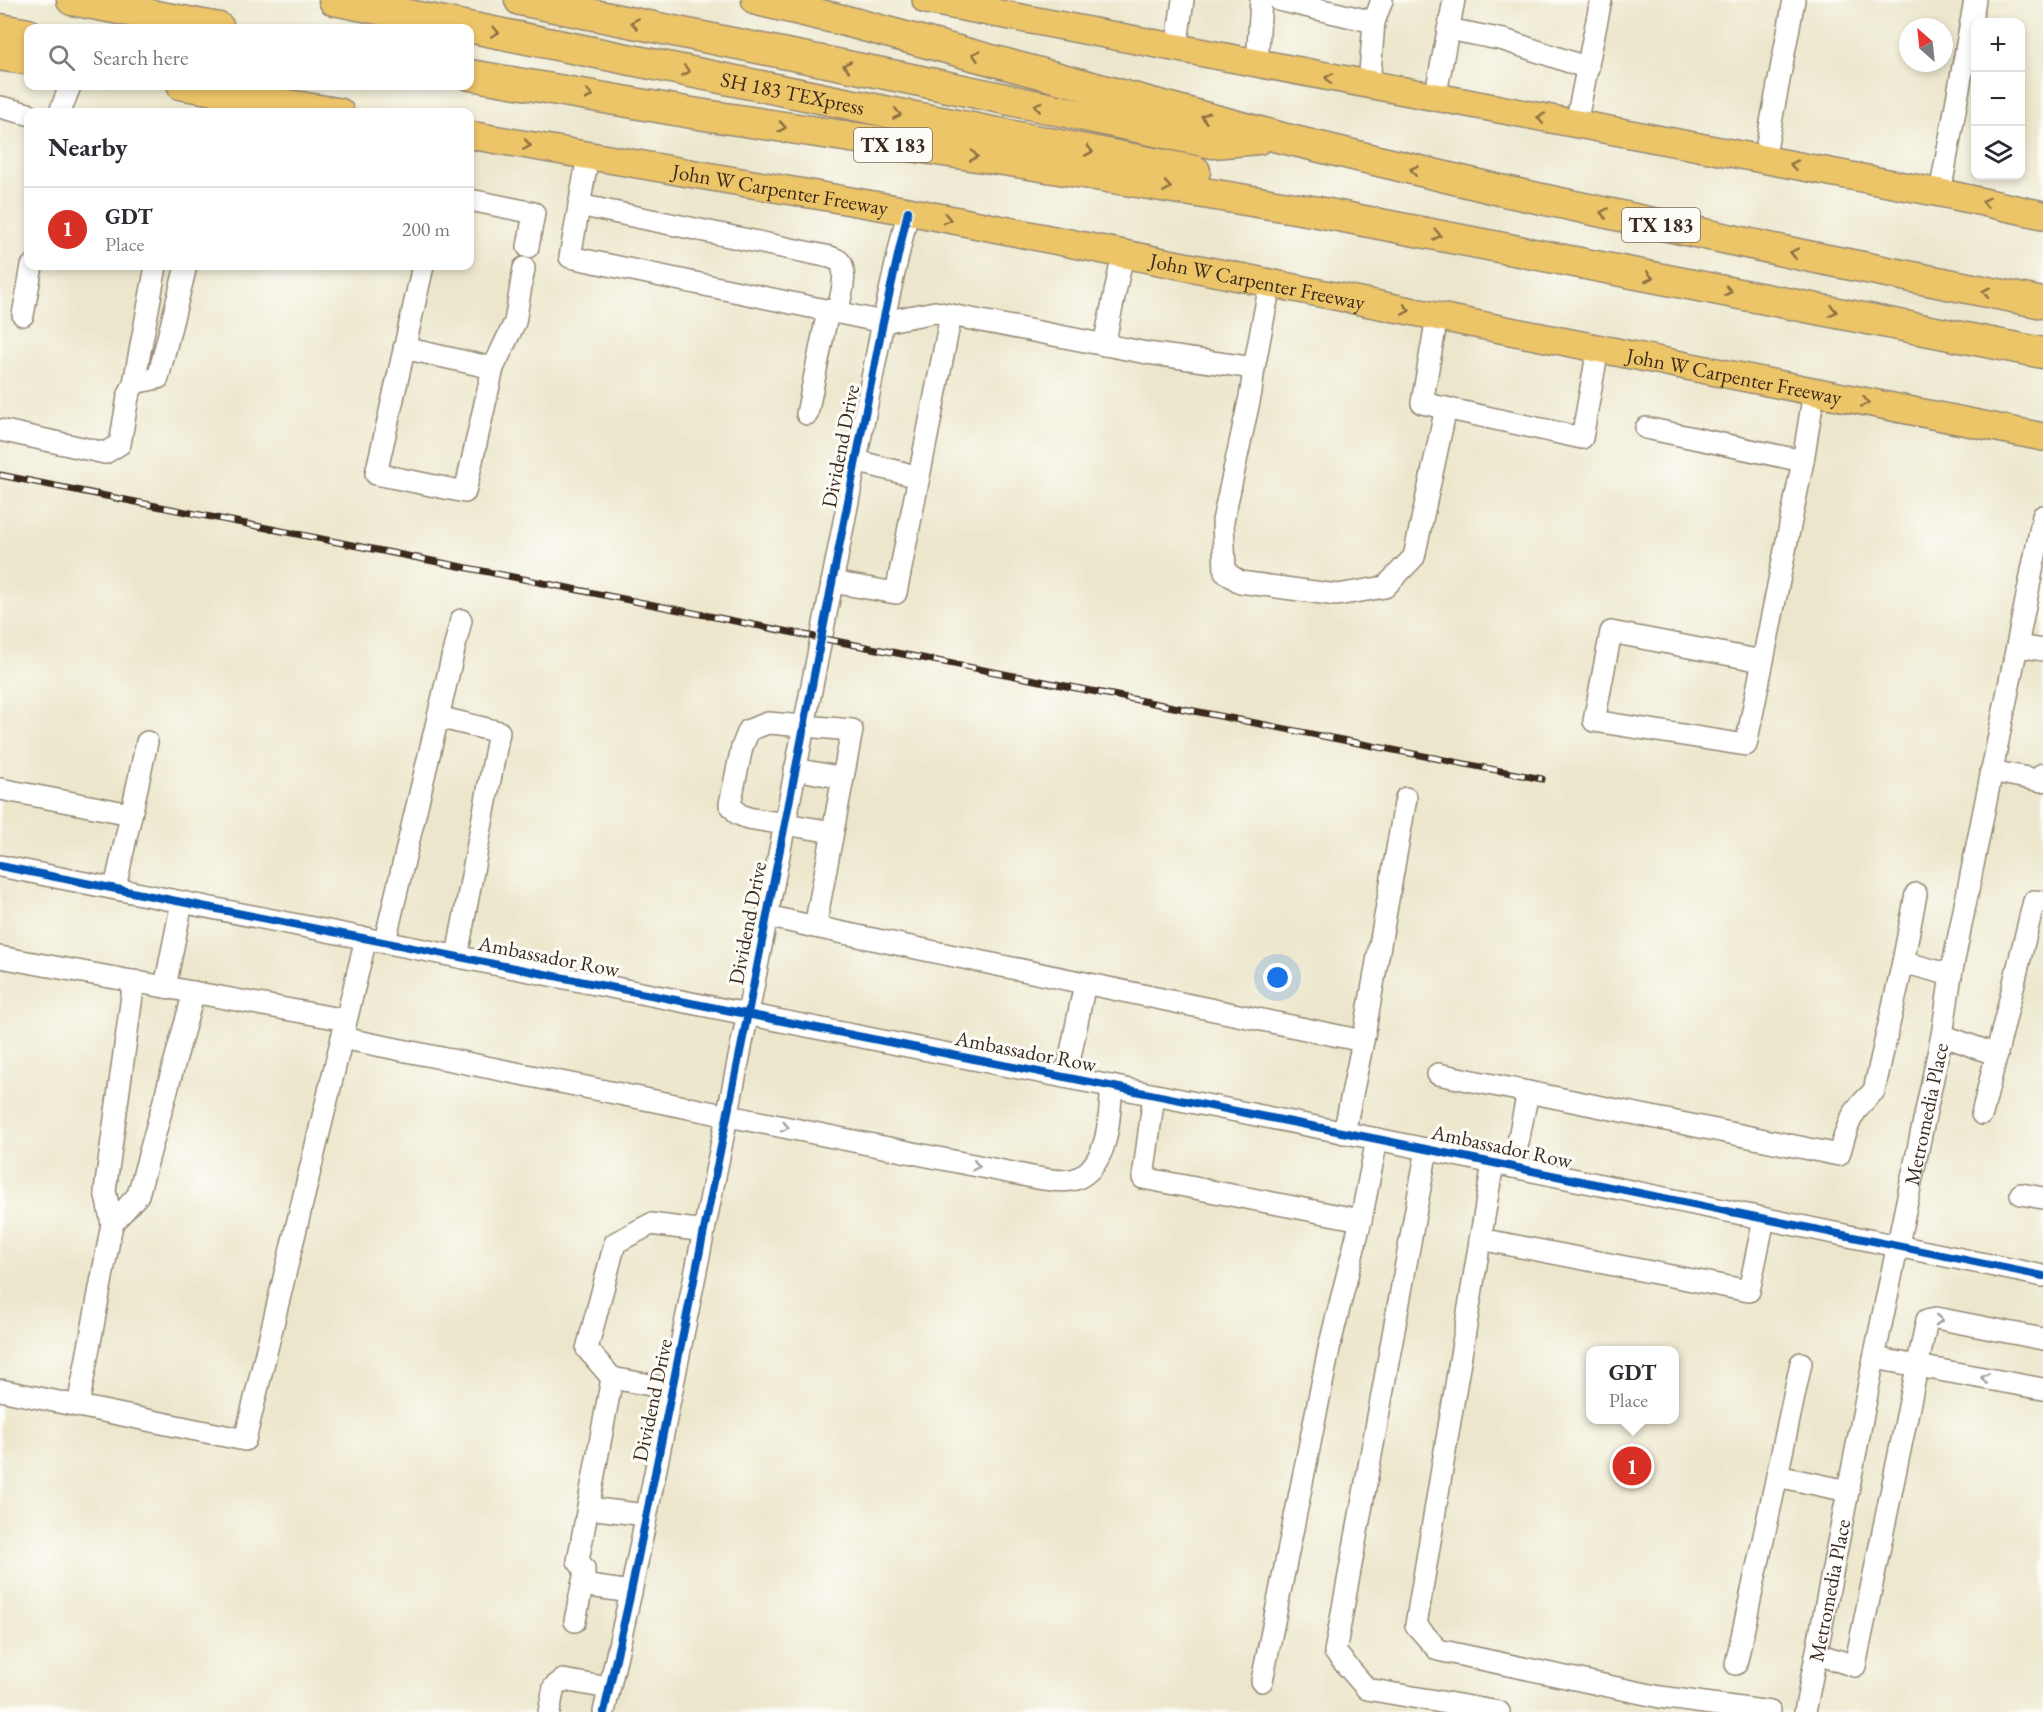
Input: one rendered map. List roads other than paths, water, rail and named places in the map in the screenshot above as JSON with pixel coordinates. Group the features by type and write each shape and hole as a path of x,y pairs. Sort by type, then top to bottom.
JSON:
{"highway":[{"path":"72,0 198,24"},
{"name":"SH 183 TEXpress","path":"334,0 453,24"},
{"name":"SH 183 TEXpress","path":"520,0 1213,143 1281,138"},
{"name":"TX 183","path":"757,0 899,35 1281,138 1589,210 2043,303"},
{"name":"SH 183 TEXpress","path":"474,28 1221,176 1318,212"},
{"path":"0,29 24,33"},
{"name":"TX 183","path":"474,76 1318,212 2043,353"},
{"path":"225,97 258,98"}],"main road":[{"path":"926,0 987,6 1176,49 1941,193 2043,215"},
{"path":"0,57 24,61"},
{"path":"197,90 225,97"},
{"path":"258,98 317,108"},
{"name":"John W Carpenter Freeway","path":"474,136 908,211 2043,437"}],"street":[{"path":"1176,49 1184,0"},
{"path":"1257,64 1261,0"},
{"path":"1279,0 1374,22"},
{"path":"1369,85 1374,22 1382,0"},
{"path":"1435,98 1454,0"},
{"path":"1576,124 1601,0"},
{"path":"1764,160 1794,0"},
{"path":"1941,193 1975,0"},
{"path":"1448,29 1504,40 1588,68"},
{"path":"62,108 68,90"},
{"path":"0,108 24,113"},
{"path":"588,156 570,257 883,322 935,312 1104,345 1254,368"},
{"path":"474,201 534,213 528,247"},
{"path":"579,204 830,257 839,261 843,268 843,282 832,312 807,414"},
{"name":"Dividend Drive","path":"604,1712 631,1592 728,1115 883,322 908,211"},
{"path":"1104,345 1123,254"},
{"path":"422,270 376,474 465,492 493,368 515,321 524,268"},
{"path":"23,315 31,270"},
{"path":"0,430 105,453 120,444 155,270"},
{"path":"134,383 158,378 185,270"},
{"path":"1270,284 1251,392 1223,521 1225,572 1240,582 1337,596 1385,587 1414,557 1446,408"},
{"path":"832,582 896,593 951,315"},
{"path":"1437,317 1422,403 1582,438 1598,349"},
{"path":"404,348 493,368"},
{"path":"1762,661 1611,632 1594,721 1746,745 1803,461 1814,392"},
{"path":"1646,428 1803,461"},
{"path":"856,461 919,477"},
{"name":"Metromedia Place","path":"1805,1712 1874,1358 1942,1035 1951,975 1991,771 2017,646 2038,565 2043,516"},
{"path":"0,1390 245,1440 344,1029 375,940 438,717 461,620"},
{"path":"2017,646 2043,650"},
{"path":"438,717 500,732 457,956"},
{"path":"815,927 852,730 768,723 749,730 742,747 730,804 738,814 833,831"},
{"path":"115,888 147,742"},
{"path":"795,769 843,778"},
{"path":"1991,771 2042,781 2043,774"},
{"path":"0,789 131,814"},
{"path":"1344,1133 1407,798"},
{"name":"Ambassador Row","path":"0,866 1427,1149 2043,1276"},
{"path":"1438,1074 1839,1155 1850,1117 1861,1102 1874,1091 1916,894"},
{"path":"1982,1114 2034,901 2043,903"},
{"path":"165,987 182,902"},
{"path":"767,916 1362,1041"},
{"path":"0,957 194,992 344,1029 728,1115 1037,1178 1062,1181 1081,1177 1098,1161 1107,1133 1112,1086"},
{"path":"1903,962 1951,975"},
{"path":"78,1406 112,1224 105,1191 134,981"},
{"path":"1066,1077 1085,983"},
{"path":"112,1224 138,1195 194,992"},
{"path":"1942,1035 1997,1055"},
{"path":"1528,1092 1480,1239 1416,1625 1438,1650 1660,1697 1770,1712"},
{"path":"1154,1095 1143,1178 1360,1221"},
{"path":"1262,1681 1330,1344 1377,1139"},
{"path":"1427,1149 1335,1652 1367,1689 1499,1712"},
{"path":"2021,1194 2043,1198"},
{"path":"1480,1239 1749,1291 1764,1219"},
{"path":"672,1389 612,1378 587,1349 615,1243 651,1224 704,1231"},
{"path":"1816,1654 1855,1666 1927,1320 1936,1318 2043,1339"},
{"path":"1874,1358 2043,1389"},
{"path":"1736,1664 1801,1363"},
{"path":"575,1621 584,1568 578,1561 612,1378"},
{"path":"1777,1476 1848,1491"},
{"path":"588,1508 646,1515"},
{"path":"582,1585 631,1592"},
{"path":"549,1712 554,1687 563,1680 609,1688"}],"railway":[{"path":"0,475 1542,779"}],"place":[{"name":"GDT","path":"1632,1466"}]}
